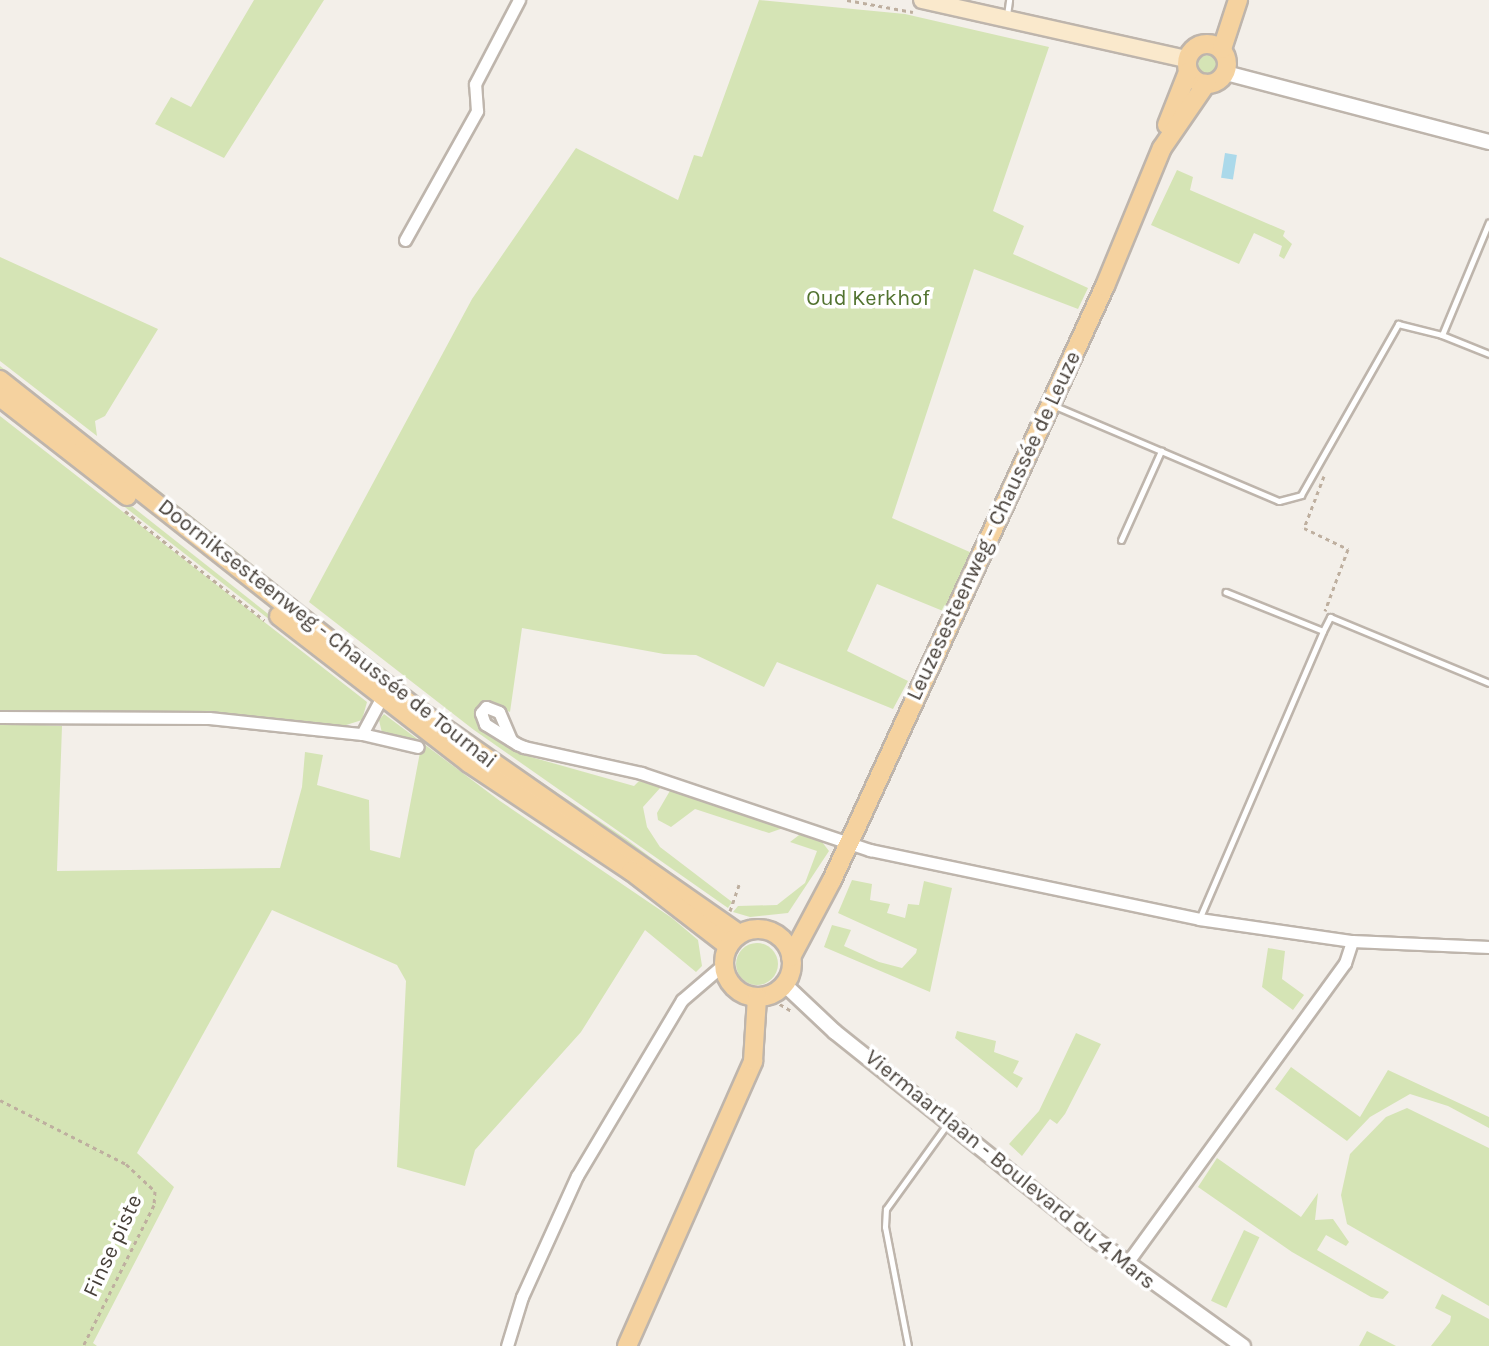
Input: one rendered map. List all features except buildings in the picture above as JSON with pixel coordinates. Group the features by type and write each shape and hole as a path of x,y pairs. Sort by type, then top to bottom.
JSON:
{"main road":[{"path":"922,0 1006,18 1188,65 1206,84 1226,73 1222,49 1238,0"},
{"path":"1188,65 1228,0"},
{"path":"1203,44 1222,49"},
{"name":"Leuzesesteenweg - Chaussée de Leuze","path":"791,957 821,902 1051,404 1162,148 1188,65"},
{"name":"Leuzesesteenweg - Chaussée de Leuze","path":"1162,148 1206,84"},
{"name":"Doorniksesteenweg - Chaussée de Tournai","path":"0,380 384,692"},
{"name":"Doorniksesteenweg - Chaussée de Tournai","path":"0,397 384,692 631,871 730,948"},
{"name":"Leuzesesteenweg - Chaussée de Leuze","path":"775,933 796,924 821,902"},
{"path":"755,929 775,933 791,957 784,984 757,997 731,985 730,948 755,929"},
{"path":"627,1346 753,1061 757,997"}],"street":[{"path":"405,240 477,111 475,84 519,0"},
{"path":"1226,73 1489,142"},
{"path":"362,734 384,692"},
{"path":"0,717 209,718 362,734 418,747"},
{"path":"511,740 641,773 848,842 1199,919 1352,941 1489,947"},
{"path":"1127,1263 1345,963 1352,941"},
{"path":"507,1346 522,1297 577,1176 682,1000 730,948"},
{"name":"Viermaartlaan - Boulevard du 4 Mars","path":"784,984 949,1122 1127,1263 1243,1346"}],"lane":[{"path":"1006,18 1009,0"},
{"path":"1442,335 1489,222"},
{"path":"1051,404 1279,501 1301,495 1398,324 1442,335 1489,354"},
{"path":"1121,540 1161,451"},
{"path":"1226,592 1323,631"},
{"path":"1199,919 1330,617 1489,683"},
{"path":"908,1346 886,1209 949,1122"}],"path":[{"path":"1326,470 1304,528 1348,549 1323,609 1330,617"},
{"path":"117,505 277,630"},
{"path":"729,912 739,885"},
{"name":"Finse piste","path":"0,1100 126,1164 155,1191 154,1205 83,1346"}],"green space":[{"path":"254,0 324,0 224,158 155,124 171,97 191,107"},
{"name":"Oud Kerkhof","path":"759,0 905,14 1049,47 993,211 1024,226 1013,254 1088,288 1078,309 974,269 892,518 972,553 943,611 877,584 847,651 908,681 893,709 777,662 764,687 696,655 664,654 522,628 510,712 487,702 478,712 478,724 531,757 634,786 639,781 661,787 643,807 647,827 660,847 732,902 728,908 474,730 309,602 472,299 576,148 678,200 694,155 702,157"},
{"path":"1204,55 1212,55 1218,65 1212,75 1204,75 1198,69 1198,61"},
{"path":"1177,170 1193,177 1190,190 1285,231 1283,236 1292,244 1284,259 1279,256 1282,246 1254,233 1239,264 1151,225"},
{"path":"0,257 158,329 105,416 95,421 97,436 0,361"},
{"path":"0,366 389,675 386,678 0,373"},
{"path":"0,402 272,617 338,673 31,434 0,409"},
{"path":"0,416 367,702 362,720 343,726 209,714 0,713"},
{"path":"384,714 500,801 672,918 698,940 702,966 696,972 645,930 581,1032 475,1150 465,1186 397,1167 406,981 397,965 272,910 137,1153 174,1187 93,1343 97,1346 0,1346 0,723 62,726 57,871 280,868 302,787 305,752 323,755 317,785 369,800 370,850 400,858 421,747 382,733 379,720"},
{"path":"446,718 626,839 724,912 721,916 447,725"},
{"path":"671,789 786,827 769,833 695,809 671,827 658,820 657,813"},
{"path":"803,832 819,838 829,851 788,913 750,917 733,912 738,906 777,905 805,883 817,851 790,842"},
{"path":"852,880 872,884 870,900 890,904 887,913 905,918 908,904 919,905 924,881 952,888 930,992 824,947 832,925 851,930 844,946 879,962 902,968 916,953 917,949 838,913"},
{"path":"757,943 772,949 778,964 772,979 757,985 742,979 736,964 742,949"},
{"path":"1268,948 1285,951 1282,979 1304,995 1293,1010 1262,987"},
{"path":"957,1031 996,1041 994,1052 1019,1061 1013,1073 1023,1078 1017,1088 955,1038"},
{"path":"1076,1033 1101,1044 1065,1114 1057,1124 1050,1119 1022,1156 1009,1144 1039,1111"},
{"path":"1291,1067 1360,1117 1388,1070 1489,1117 1489,1128 1448,1106 1410,1094 1370,1117 1347,1141 1275,1089"},
{"path":"1407,1108 1489,1148 1489,1306 1347,1224 1341,1195 1350,1154 1386,1117"},
{"path":"1217,1158 1301,1217 1318,1193 1315,1220 1333,1219 1349,1242 1346,1246 1326,1235 1317,1250 1389,1292 1383,1299 1371,1297 1292,1252 1198,1187"},
{"path":"1244,1230 1259,1237 1226,1308 1211,1301"},
{"path":"1442,1294 1489,1319 1489,1346 1431,1346 1450,1322 1451,1316 1435,1308"},
{"path":"1367,1331 1396,1346 1359,1346"}],"water":[{"path":"1225,153 1237,155 1233,180 1221,178"}]}
